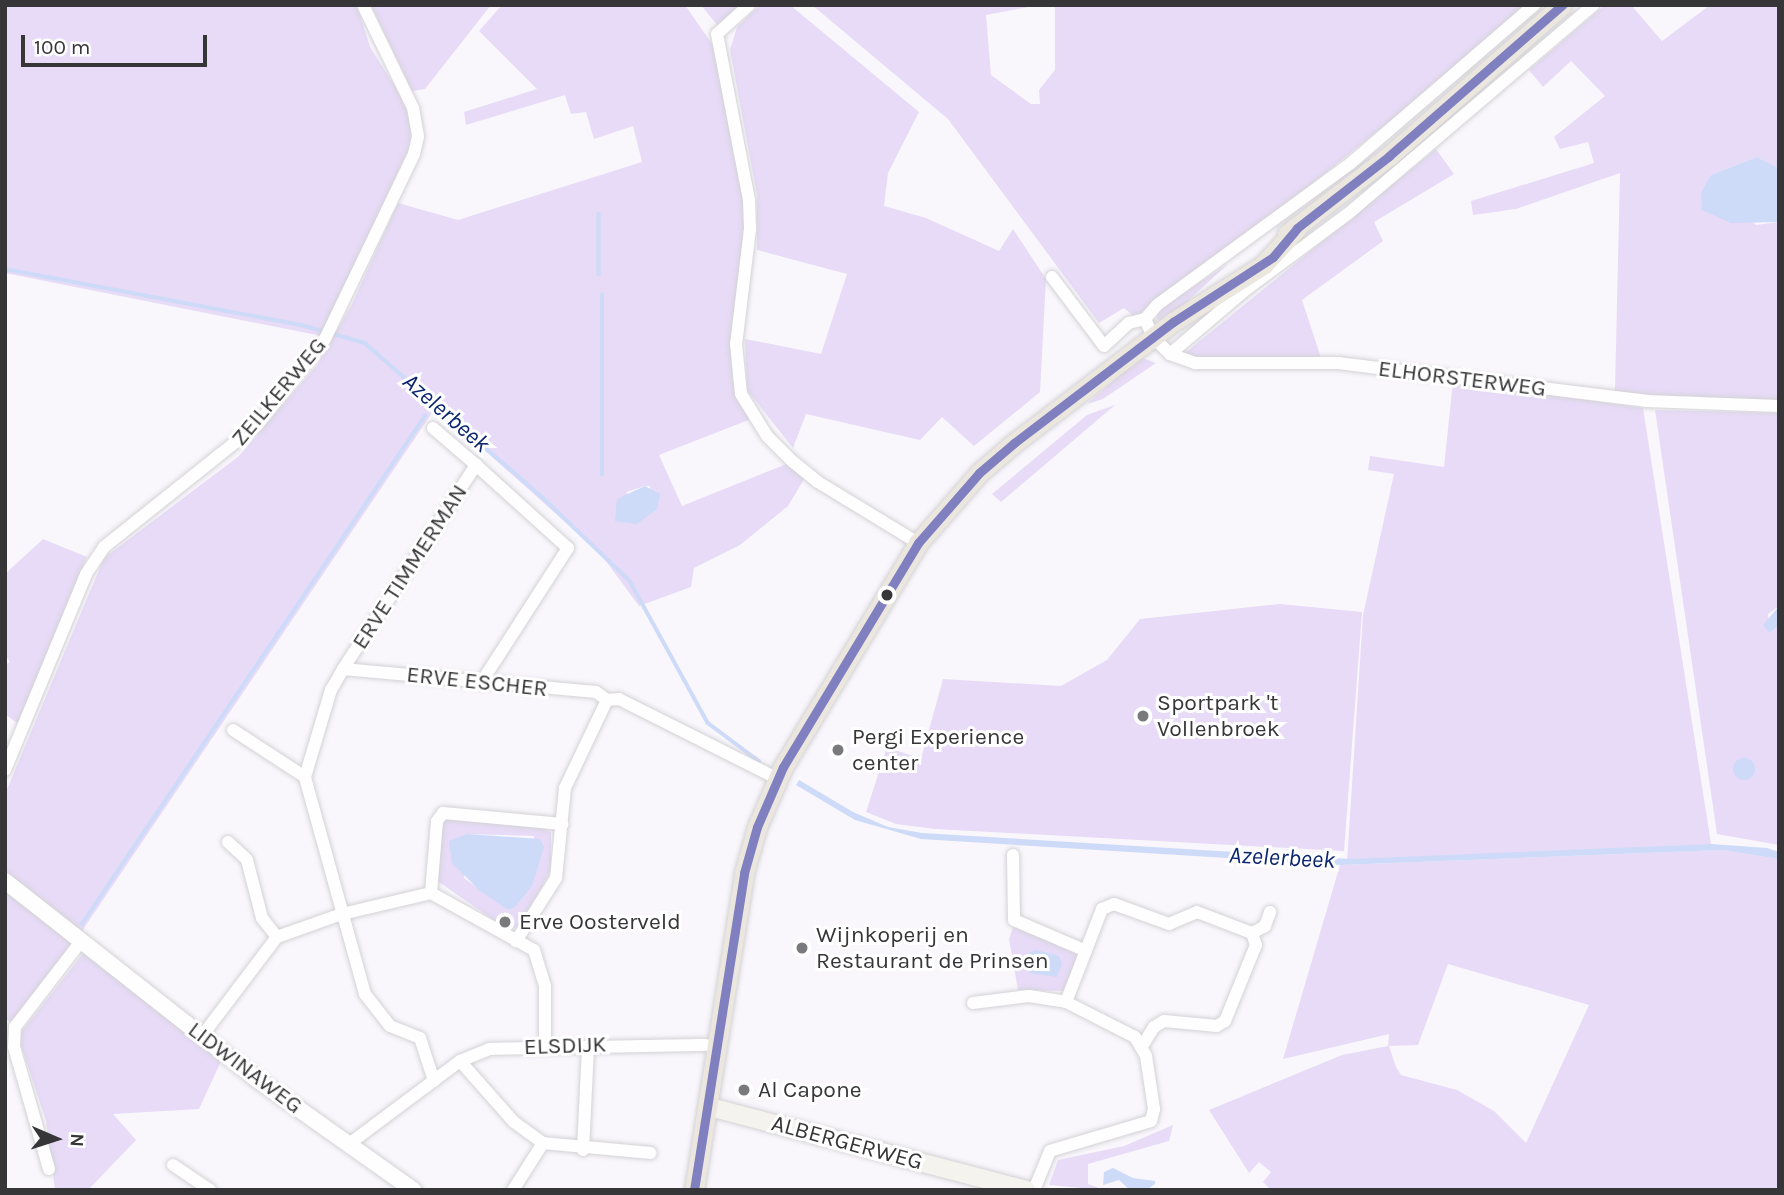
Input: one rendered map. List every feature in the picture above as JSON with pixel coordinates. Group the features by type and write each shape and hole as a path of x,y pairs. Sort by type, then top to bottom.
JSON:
{"main road":[{"path":"694,1190 710,1107 744,873 778,779 918,543 988,466 1173,322 1263,265 1297,228 1389,156 1562,5"},
{"name":"ALBERGERWEG","path":"710,1107 1024,1189"}],"street":[{"name":"ZEILKERWEG","path":"5,770 86,574 104,547 231,450 257,425 327,334 418,136 413,108 363,5"},
{"path":"749,5 718,34 749,200 750,229 736,344 741,394 761,428 792,461 818,482 918,543"},
{"path":"1052,277 1104,346 1136,319 1145,319 1157,305 1351,163 1534,5"},
{"path":"1170,354 1244,291 1349,213 1593,5"},
{"path":"1145,319 1153,337"},
{"name":"ELHORSTERWEG","path":"1153,337 1170,354 1195,363 1338,363 1646,401 1779,406"},
{"name":"ERVE TIMMERMAN","path":"433,428 568,548 481,683"},
{"name":"ERVE TIMMERMAN","path":"343,668 476,465"},
{"path":"343,668 331,690 305,777 369,1002 390,1026 420,1038 434,1081"},
{"name":"ERVE ESCHER","path":"343,668 596,692 607,700 620,699 778,779"},
{"path":"516,941 556,878 565,788 607,700"},
{"path":"233,730 305,777"},
{"path":"431,893 437,821 443,813 562,824"},
{"path":"228,842 247,860 262,918 277,937"},
{"path":"1013,855 1014,920 1018,926 1086,951"},
{"name":"LIDWINAWEG","path":"5,881 202,1035 413,1190"},
{"path":"202,1035 277,937 342,914 431,893 534,950 545,986 545,1046"},
{"path":"1066,1002 1102,909 1114,904 1169,924 1197,912 1252,933 1265,926 1270,912"},
{"path":"1142,1046 1154,1027 1164,1021 1217,1026 1225,1021 1255,945 1252,933"},
{"path":"49,1169 14,1047 15,1027 82,940"},
{"path":"972,1003 1029,996 1066,1002 1135,1037 1142,1046 1154,1109 1151,1121 1050,1151 1024,1189"},
{"name":"ELSDIJK","path":"349,1144 460,1061 489,1049 706,1045"},
{"path":"583,1150 588,1046"},
{"path":"460,1061 514,1122 543,1143 583,1150 651,1153"},
{"path":"513,1190 543,1143"},
{"path":"173,1164 210,1190"}],"shaded area":[{"path":"5,5 357,5 370,47 408,107 414,137 322,336 5,273"},
{"path":"371,5 491,5 425,89 412,91"},
{"path":"502,5 685,5 717,51 737,132 746,234 732,379 751,419 659,455 682,506 789,463 806,476 788,506 740,545 694,568 691,587 639,606 600,553 436,407 82,931 5,871 5,794 104,558 239,456 317,365 351,306 398,203 458,220 642,162 633,126 594,139 586,112 571,114 565,95 466,125 464,112 537,89 479,31","holes":["650,486 654,509 646,513 626,492"]},
{"path":"701,5 743,5 717,25"},
{"path":"760,5 790,5 919,112 888,173 884,206 926,218 999,251 1013,229 1046,279 1040,392 974,446 942,417 920,440 806,414 793,448 747,390 745,339 821,354 847,274 757,250 757,195 730,50 737,27"},
{"path":"812,5 1039,5 986,15 991,75 1031,104 1040,104 1039,90 1055,70 1055,5 1526,5 1452,71 1227,252 1136,318 1124,308 1099,323 948,119"},
{"path":"1605,5 1631,5 1662,41 1710,5 1779,5 1779,168 1757,157 1711,175 1756,225 1779,222 1779,400 1691,399 1615,391 1620,173 1516,209 1473,215 1471,201 1594,163 1588,142 1560,149 1554,137 1605,96 1571,61 1543,87 1529,70"},
{"path":"1436,149 1454,174 1374,222 1383,241 1302,300 1321,358 1180,357"},
{"path":"1228,264 1166,321 1157,319 1159,309"},
{"path":"1140,357 1156,363 1103,399 1087,404"},
{"path":"1453,381 1643,408 1711,844 1347,862 1363,615 1394,474 1368,470 1370,456 1444,467"},
{"path":"1115,405 1001,502 992,494 1087,415"},
{"path":"1655,410 1779,413 1779,606 1768,614 1770,633 1779,625 1779,845 1717,834"},
{"path":"43,539 87,557 18,724 5,714 5,665 10,662 5,654 5,574"},
{"name":"Sportpark 't Vollenbroek","path":"1280,604 1362,612 1344,851 935,829 896,824 866,812 887,747 921,759 943,679 1061,686 1107,660 1140,619"},
{"path":"453,818 543,828 551,832 551,870 521,925 512,929 501,925 436,880 440,831 444,820","holes":["467,834 534,836 532,886 508,910 464,878"]},
{"path":"1722,850 1779,859 1779,1190 1271,1190 1263,1182 1271,1172 1259,1162 1249,1173 1209,1110 1342,1055 1388,1046 1389,1034 1283,1059 1340,865","holes":["1448,964 1589,1005 1526,1143 1494,1111 1457,1090 1401,1075 1389,1046 1418,1045"]},
{"path":"5,890 73,942 11,1022 5,1019"},
{"path":"1013,927 1073,951 1078,959 1063,991 1018,990 1009,939"},
{"path":"85,951 223,1057 199,1109 113,1114 136,1140 88,1190 55,1190 46,1121 18,1036"},
{"path":"1173,1125 1169,1141 1088,1164 1088,1184 1105,1190 1049,1185 1058,1160 1124,1146"}],"water":[{"path":"1757,157 1779,168 1779,222 1731,223 1702,210 1701,193 1711,175"},
{"path":"645,486 660,494 657,509 637,524 615,521 617,499"},
{"path":"1779,606 1779,625 1770,633 1763,625"},
{"path":"1744,758 1752,761 1755,769 1752,777 1744,780 1736,777 1733,769 1736,761"},
{"path":"799,780 853,812 888,827 922,833 1351,859 1711,844 1767,848 1779,852 1779,859 1722,850 1340,865 921,839 855,820 796,785"},
{"path":"467,834 540,839 544,847 532,886 515,907 508,910 480,891 452,863 449,841"},
{"path":"1036,950 1059,956 1062,963 1057,977 1029,973 1026,954"},
{"path":"1113,1168 1133,1178 1155,1181 1155,1184 1146,1190 1130,1190 1119,1180 1103,1185 1104,1172"}],"waterway":[{"path":"599,214 599,274"},
{"name":"Azelerbeek","path":"5,269 302,325 365,343 539,494 630,581 708,723 759,761"},
{"path":"602,295 602,475"},
{"path":"82,924 425,416"}],"transit line":[{"path":"694,1190 744,873 757,827 783,767 918,543 979,473 1014,443 1173,322 1273,257 1297,228 1389,156 1562,5"}],"place":[{"name":"Sportpark 't Vollenbroek","path":"1143,716"},
{"name":"Pergi Experience center","path":"838,750"},
{"name":"Erve Oosterveld","path":"505,922"},
{"name":"Wijnkoperij en Restaurant de Prinsen","path":"802,948"},
{"name":"Al Capone","path":"744,1090"}]}
